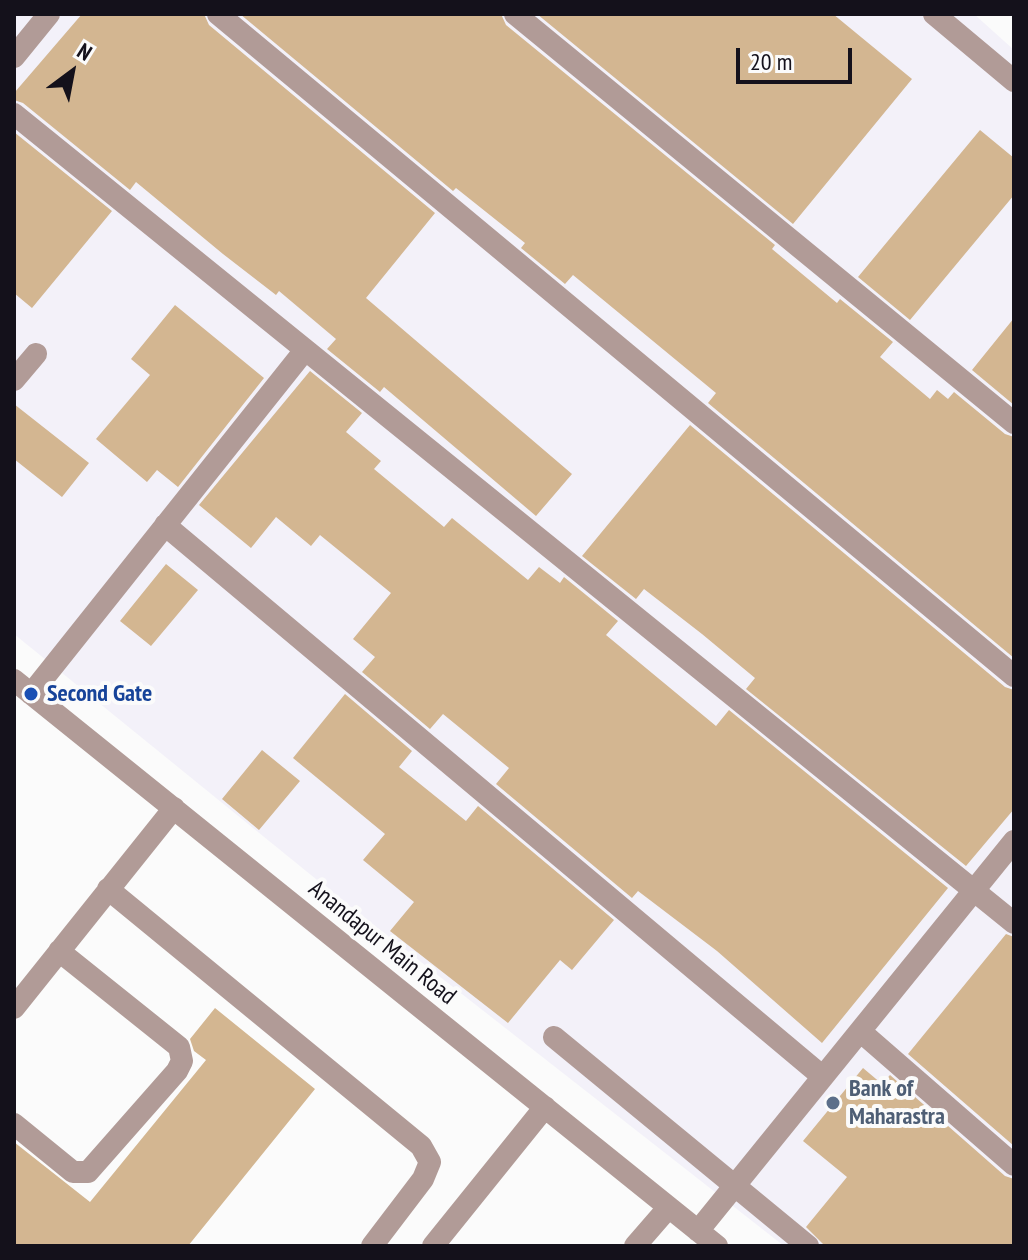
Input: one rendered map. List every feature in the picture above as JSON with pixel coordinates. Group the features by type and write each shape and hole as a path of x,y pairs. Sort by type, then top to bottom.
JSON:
{"street":[{"path":"14,57 49,14"},
{"path":"218,14 1014,676"},
{"path":"515,14 1014,423"},
{"path":"934,14 1014,81"},
{"path":"14,114 1014,923"},
{"path":"22,687 165,525 305,350"},
{"path":"14,380 36,354"},
{"path":"165,525 823,1077"},
{"name":"Anandapur Main Road","path":"22,687 717,1246"},
{"path":"14,1008 174,808"},
{"path":"698,1231 1014,841"},
{"path":"108,889 421,1146 430,1162 423,1179 372,1246"},
{"path":"14,1124 73,1172 88,1172 130,1128 182,1061 179,1047 59,951"},
{"path":"860,1031 1014,1165"},
{"path":"554,1037 808,1246"},
{"path":"433,1246 545,1107"},
{"path":"635,1246 668,1208"}],"shaded area":[{"path":"14,14 974,14 1014,50 1014,1246 784,1246 343,901 14,634"}],"building":[{"path":"82,14 204,14 209,25 435,213 366,298 572,474 536,516 384,387 380,392 327,349 336,339 279,291 276,295 136,182 130,190 23,103 14,100 15,92"},
{"path":"240,14 501,14 506,25 775,245 772,249 837,303 840,299 893,342 880,357 930,399 937,390 948,399 954,392 1005,434 1014,437 1014,658 708,403 716,393 573,275 565,284 521,248 525,243 456,188 453,191"},
{"path":"537,14 833,14 912,79 793,224"},
{"path":"980,130 1014,158 1014,195 910,320 858,277"},
{"path":"14,132 112,211 32,308 14,293"},
{"path":"175,305 264,378 178,487 157,470 147,482 96,439 150,375 131,359"},
{"path":"1014,318 1014,405 972,370"},
{"path":"310,371 362,413 346,432 381,461 374,469 444,527 452,518 528,580 539,567 560,583 564,577 618,621 606,635 716,726 729,710 948,888 822,1043 717,951 638,891 632,898 496,784 509,768 443,714 430,729 362,672 375,657 353,639 391,593 320,535 311,546 276,517 251,548 199,505"},
{"path":"14,404 89,463 62,497 14,459"},
{"path":"690,425 1005,687 1014,690 1014,809 966,866 746,689 755,678 702,634 644,589 636,599 582,556"},
{"path":"166,564 198,590 151,646 120,621"},
{"path":"345,694 412,751 399,767 466,821 478,806 614,920 572,970 560,960 508,1023 390,931 414,902 363,860 385,834 293,758"},
{"path":"262,750 300,781 259,830 222,799"},
{"path":"1006,934 1014,937 1014,1146 908,1054"},
{"path":"215,1008 315,1089 188,1246 14,1246 14,1142 90,1202 206,1060 194,1051 190,1039"},
{"path":"863,1068 882,1084 890,1075 1005,1176 1014,1179 1014,1246 825,1246 806,1227 847,1177 803,1141"}],"place":[{"name":"Second Gate","path":"31,694"},
{"name":"Bank of Maharastra","path":"833,1103"}]}
